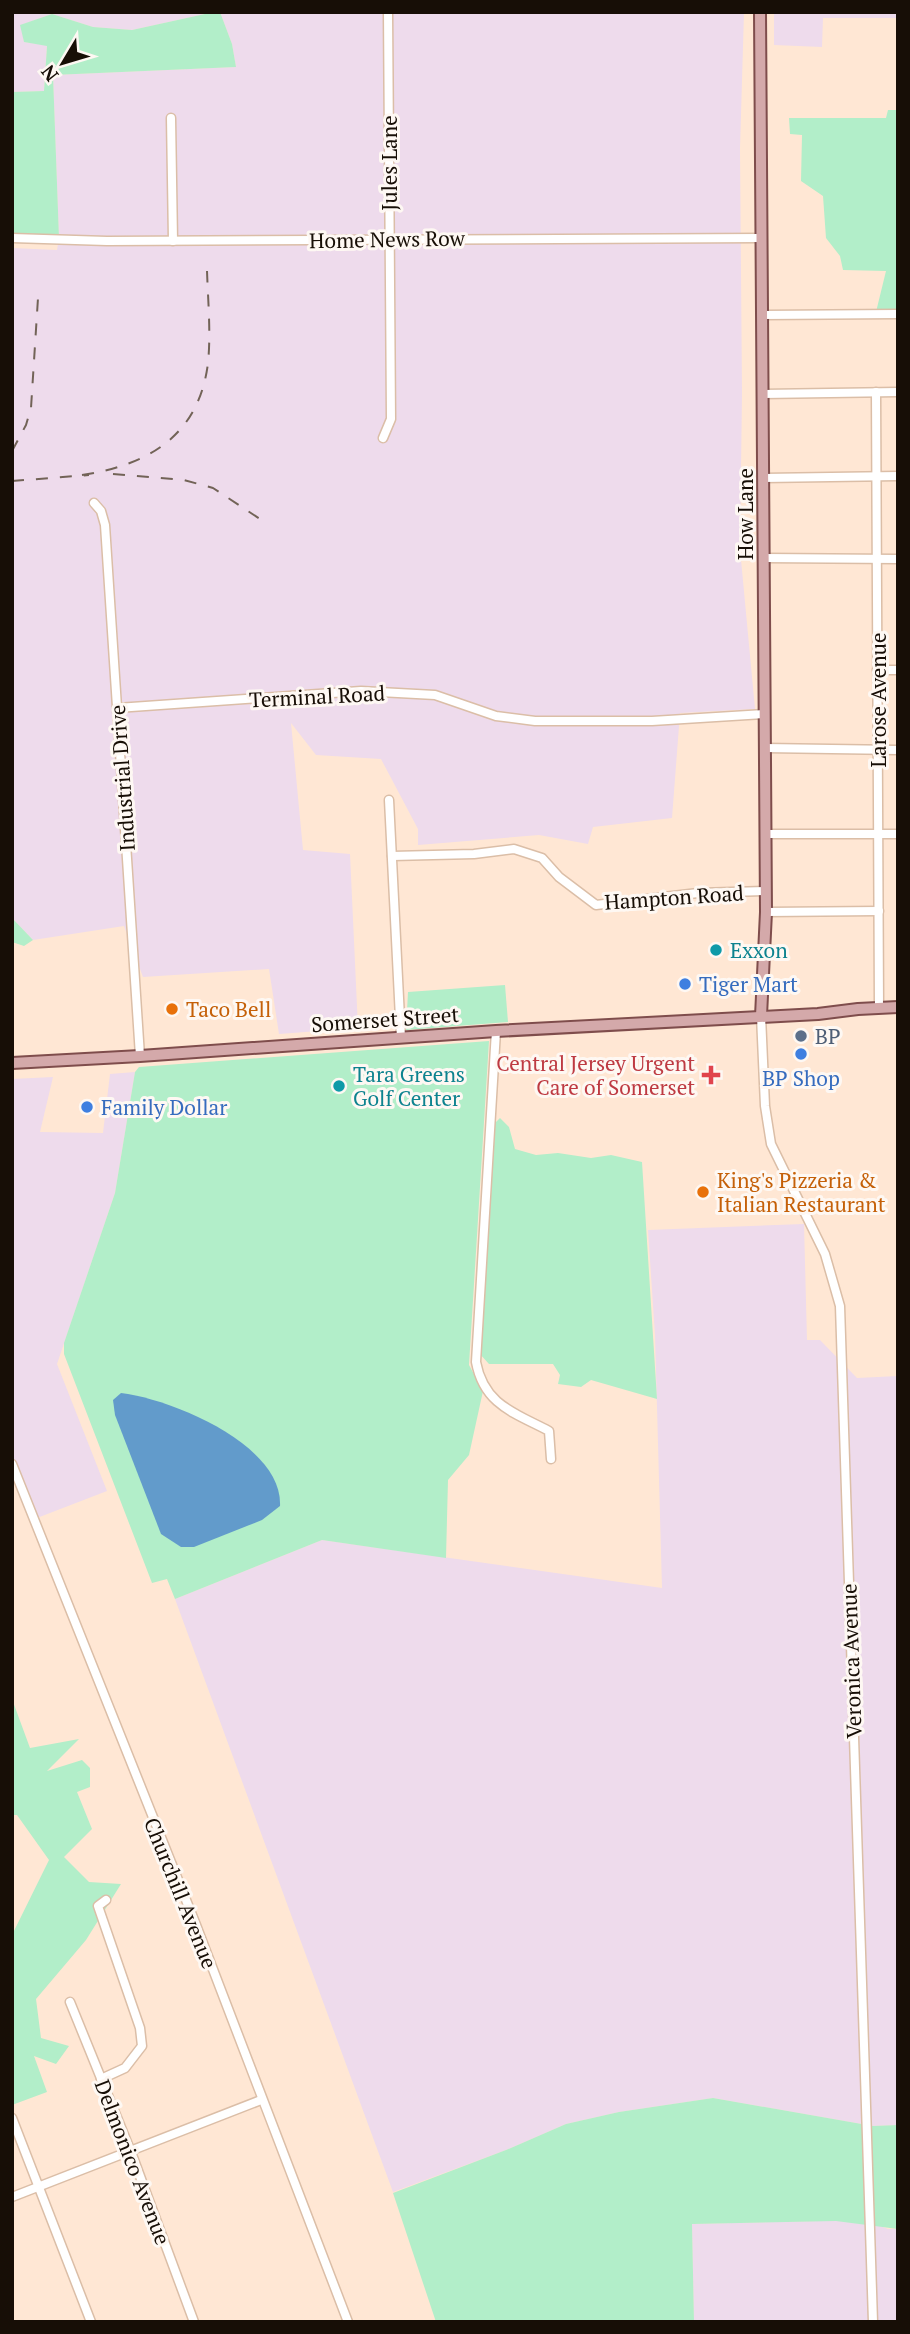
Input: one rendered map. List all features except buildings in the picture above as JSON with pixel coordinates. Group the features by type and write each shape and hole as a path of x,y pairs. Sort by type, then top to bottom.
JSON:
{"main road":[{"name":"How Lane","path":"760,12 766,891 761,1016"},
{"name":"Somerset Street","path":"12,1063 898,1007"}],"street":[{"name":"Jules Lane","path":"383,438 391,419 388,12"},
{"path":"171,118 173,241"},
{"name":"Home News Row","path":"12,238 92,242 762,237"},
{"path":"763,314 898,314"},
{"name":"Larose Avenue","path":"876,392 879,1007"},
{"path":"763,394 898,392"},
{"path":"764,478 898,476"},
{"name":"Industrial Drive","path":"94,503 101,511 105,525 140,1056"},
{"path":"764,558 898,559"},
{"path":"877,670 898,670"},
{"name":"Terminal Road","path":"117,708 361,691 435,695 496,716 535,721 652,721 765,713"},
{"path":"765,748 898,750"},
{"path":"389,800 401,1038"},
{"path":"765,834 898,834"},
{"name":"Hampton Road","path":"392,856 474,854 514,849 542,858 559,877 596,905 698,893 766,891"},
{"path":"766,912 879,911"},
{"name":"Veronica Avenue","path":"761,1016 765,1106 771,1144 825,1254 840,1306 873,2322"},
{"path":"496,1031 476,1362 478,1374 494,1402 549,1432 551,1459"},
{"name":"Churchill Avenue","path":"12,1464 196,1925 348,2322"},
{"path":"101,2079 125,2068 142,2046 140,2028 98,1906 106,1900"},
{"name":"Delmonico Avenue","path":"70,2002 131,2152 194,2322"},
{"path":"12,2197 261,2099"},
{"path":"12,2118 91,2322"}],"shaded area":[{"path":"12,12 214,12 132,30 93,27 52,14 21,25 24,42 47,45 44,91 12,92"},
{"path":"220,12 744,12 740,149 740,549 755,709 680,713 672,818 593,827 588,844 539,835 418,845 418,829 381,759 316,755 291,723 303,850 350,854 358,1028 279,1034 269,969 143,977 124,926 33,940 12,918 12,248 57,250 59,238 53,75 236,67 232,44"},
{"path":"774,12 898,12 898,18 823,18 822,47 774,45"},
{"path":"135,1072 115,1193 57,1364 107,1491 37,1518 12,1456 12,1079 53,1077 40,1132 103,1133 110,1074"},
{"path":"804,1224 807,1340 820,1340 857,1378 898,1376 898,2125 873,2126 713,2098 619,2112 566,2124 506,2150 393,2192 175,1599 322,1540 662,1588 655,1335 648,1230"},
{"path":"864,2220 888,2229 898,2229 898,2322 694,2322 692,2224"}],"green space":[{"path":"220,12 232,44 236,67 53,75 59,238 12,236 12,92 44,91 47,46 24,42 20,25 52,14 93,27 132,30"},
{"path":"888,110 898,110 898,312 876,312 886,271 843,270 840,256 826,238 823,196 801,181 802,135 790,134 789,118 886,118"},
{"path":"12,918 33,940 24,946 12,942"},
{"path":"505,985 508,1022 406,1030 408,992"},
{"path":"489,1041 469,1365 483,1391 469,1455 448,1480 446,1558 322,1540 175,1599 167,1579 152,1583 64,1354 64,1343 115,1193 135,1072 139,1067"},
{"path":"500,1118 509,1127 515,1149 536,1155 558,1153 591,1158 611,1155 642,1162 657,1399 591,1380 581,1387 558,1384 560,1375 553,1364 489,1364 479,1353 492,1126"},
{"path":"12,1699 30,1748 79,1739 47,1771 82,1760 90,1768 90,1787 77,1792 92,1829 64,1857 89,1882 121,1884 86,1940 36,1999 41,2038 69,2046 56,2064 34,2056 47,2092 12,2105 12,1935 49,1860 17,1815 12,1815"},
{"path":"713,2098 873,2126 898,2125 898,2229 836,2221 692,2224 694,2322 436,2322 393,2193 566,2124 619,2112"}],"water":[{"path":"121,1393 143,1397 195,1415 244,1445 264,1463 276,1484 280,1506 262,1520 194,1547 181,1547 161,1534 115,1415 113,1400"}],"railway":[{"path":"82,475 128,464 148,454 166,443 182,428 194,410 203,388 208,363 207,271"},
{"path":"12,451 26,425 31,408 38,298"},
{"path":"113,474 184,480 213,488 263,521"},
{"path":"12,481 89,475"}],"place":[{"name":"Exxon","path":"716,950"},
{"name":"Tiger Mart","path":"685,984"},
{"name":"Taco Bell","path":"172,1009"},
{"name":"BP","path":"801,1036"},
{"name":"BP Shop","path":"801,1054"},
{"name":"Central Jersey Urgent Care of Somerset","path":"711,1075"},
{"name":"Tara Greens Golf Center","path":"339,1086"},
{"name":"Family Dollar","path":"87,1107"},
{"name":"King's Pizzeria & Italian Restaurant","path":"703,1192"}]}
